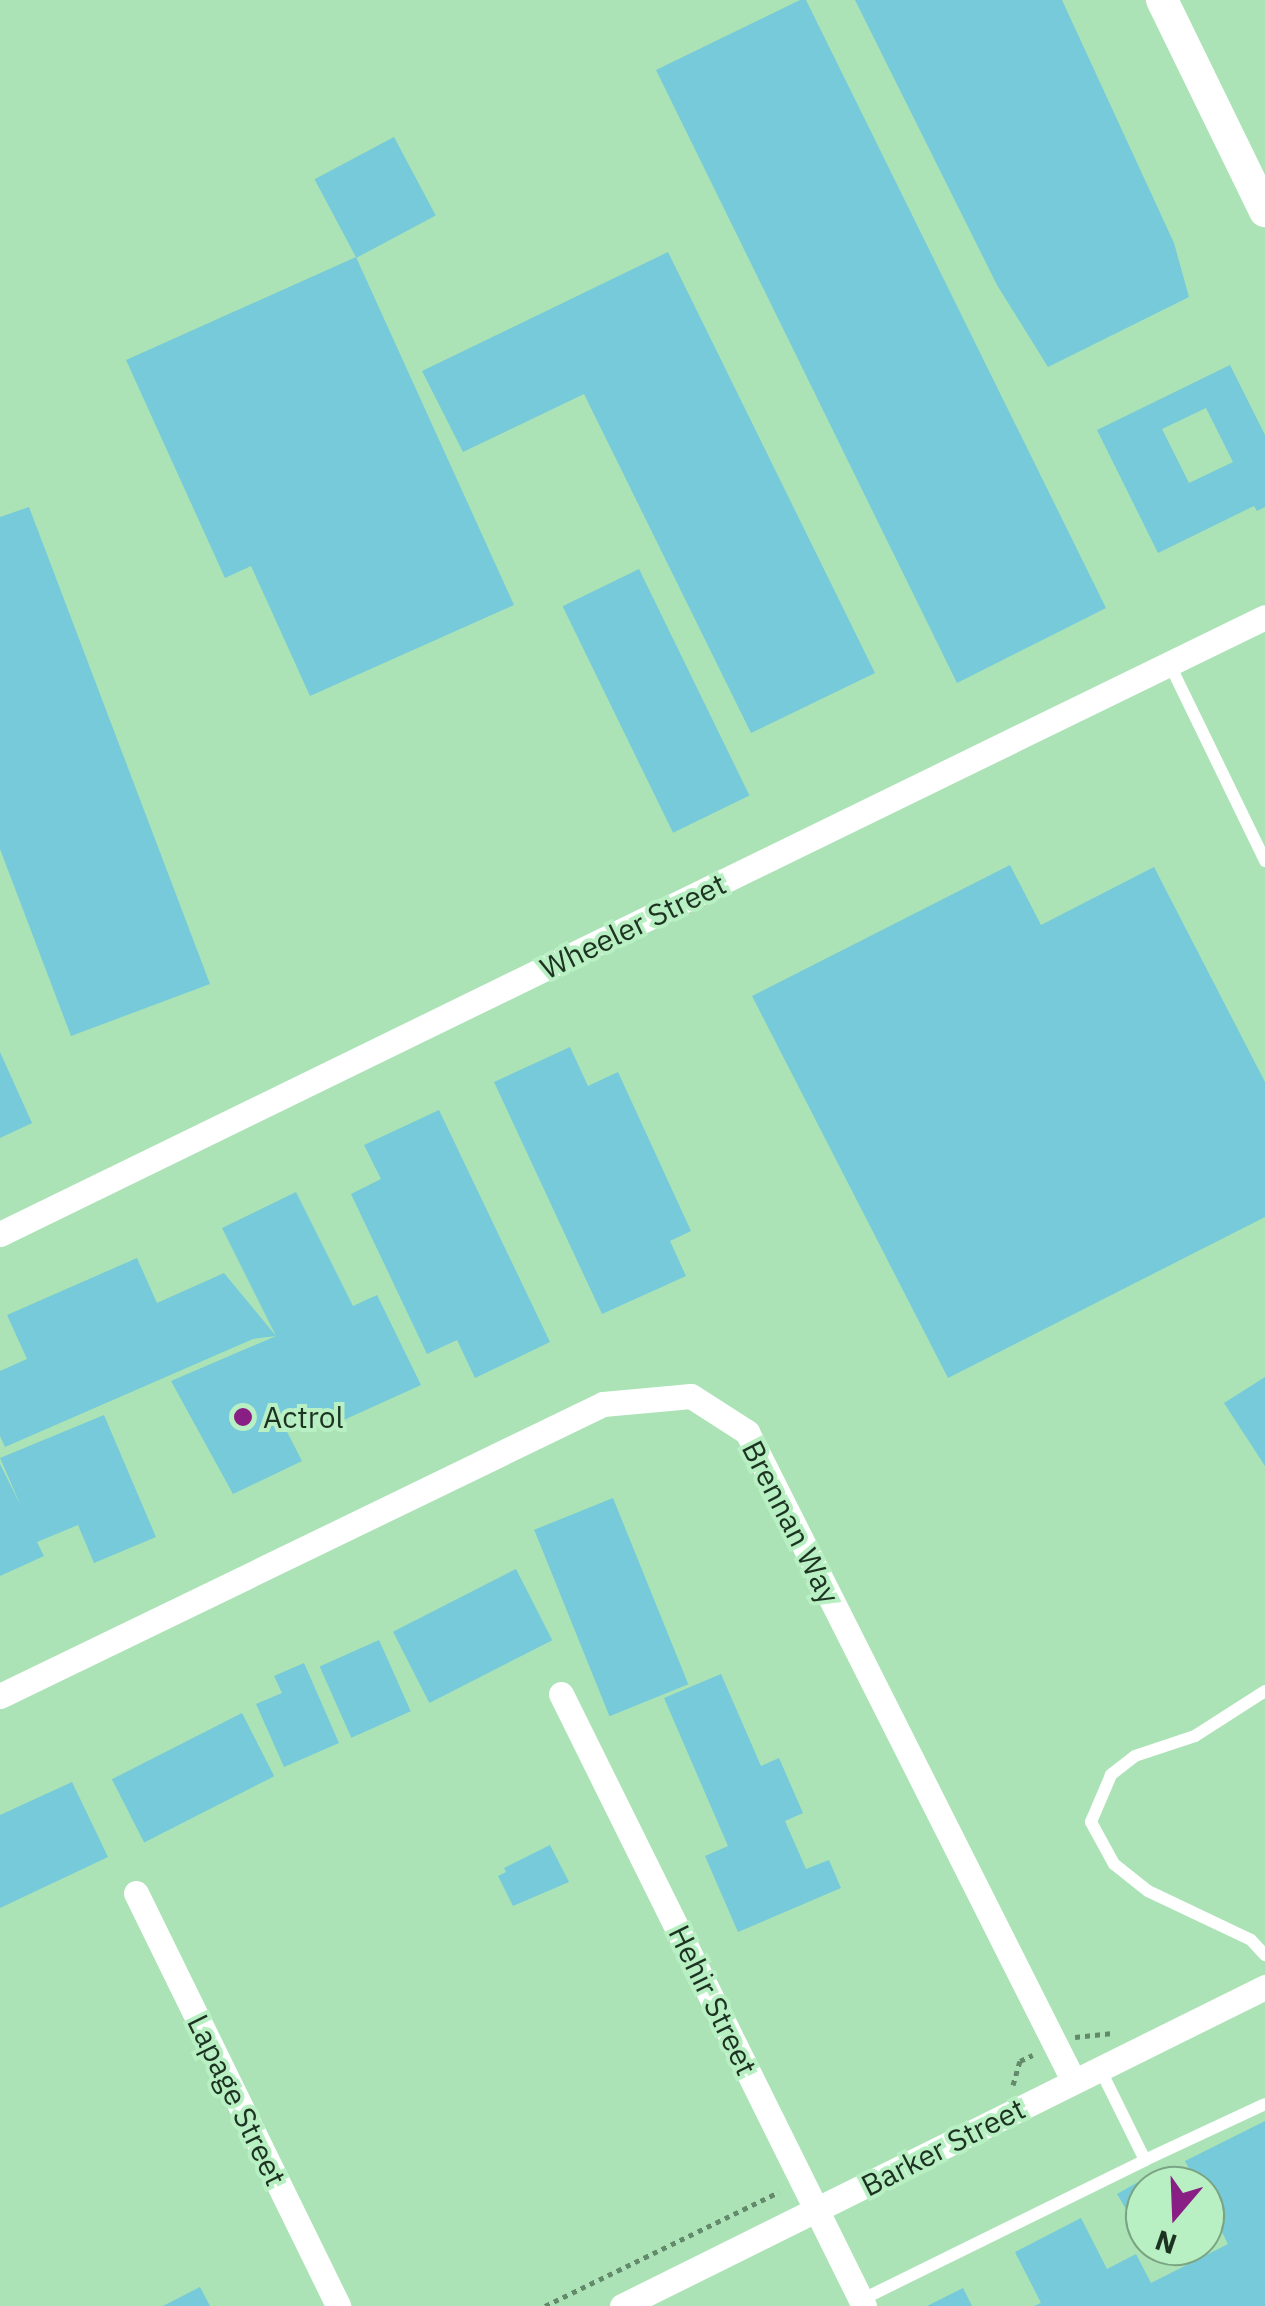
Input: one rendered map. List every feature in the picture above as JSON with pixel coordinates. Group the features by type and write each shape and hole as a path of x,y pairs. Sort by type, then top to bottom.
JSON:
{"street":[{"path":"1162,0 1256,169 1265,212"},
{"name":"Wheeler Street","path":"0,1234 1265,618"},
{"name":"Brennan Way","path":"0,1696 603,1404 691,1396 747,1432 1073,2080"},
{"name":"Hehir Street","path":"561,1694 863,2303"},
{"name":"Lapage Street","path":"136,1893 338,2306"},
{"name":"Barker Street","path":"622,2306 1265,1987"}],"lane":[{"path":"1170,665 1265,861"},
{"path":"1265,1691 1195,1736 1134,1756 1110,1775 1091,1822 1114,1864 1148,1892 1251,1940 1265,1955"},
{"path":"1099,2067 1146,2160"},
{"path":"863,2303 1265,2104"}],"building":[{"path":"806,0 1106,608 957,683 656,70"},
{"path":"855,0 1062,0 1174,243 1189,297 1048,367 997,285"},
{"path":"394,137 436,216 356,258 315,179"},
{"path":"668,252 875,673 751,733 584,394 463,452 422,371"},
{"path":"356,257 514,605 310,696 251,566 225,578 126,360"},
{"path":"1230,365 1265,435 1265,507 1257,511 1254,506 1158,553 1097,430","holes":["1206,408 1233,462 1189,483 1162,429"]},
{"path":"29,507 210,984 71,1036 0,849 0,517"},
{"path":"639,569 749,795 673,833 563,606"},
{"path":"1010,865 1041,925 1154,867 1265,1082 1265,1217 948,1378 752,996"},
{"path":"570,1047 588,1086 618,1072 691,1231 670,1241 686,1276 602,1314 494,1082"},
{"path":"0,1052 32,1123 0,1138"},
{"path":"439,1110 550,1342 475,1378 457,1340 427,1354 351,1194 381,1179 364,1145"},
{"path":"296,1192 353,1306 377,1295 421,1385 324,1429 309,1410 283,1424 302,1461 233,1494 171,1381 276,1336 222,1228"},
{"path":"137,1258 157,1303 224,1273 276,1336 253,1339 5,1447 0,1436 0,1371 27,1359 7,1315"},
{"path":"1265,1377 1265,1466 1224,1403"},
{"path":"104,1415 156,1537 94,1563 78,1525 37,1542 44,1556 0,1576 0,1464 21,1506 0,1458"},
{"path":"613,1498 688,1684 609,1716 534,1530"},
{"path":"516,1569 552,1640 429,1703 393,1632"},
{"path":"379,1640 411,1711 351,1738 320,1666"},
{"path":"304,1663 339,1743 284,1767 256,1704 282,1693 274,1676"},
{"path":"721,1674 761,1766 779,1758 803,1813 785,1821 806,1869 829,1860 841,1888 738,1932 705,1856 728,1846 664,1698"},
{"path":"242,1713 274,1776 144,1843 112,1779"},
{"path":"72,1782 108,1857 0,1908 0,1815"},
{"path":"550,1845 569,1882 513,1906 498,1876 506,1872 504,1868"},
{"path":"1265,2121 1265,2306 1034,2306 1041,2303 1015,2252 1081,2218 1107,2269 1125,2260 1125,2266 1142,2266 1151,2283 1185,2266 1225,2266 1225,2166 1188,2166 1185,2161"},
{"path":"1125,2189 1125,2207 1117,2194"},
{"path":"200,2287 210,2306 163,2306"},
{"path":"963,2288 972,2306 927,2306"}],"place":[{"name":"Actrol","path":"243,1417"}]}
